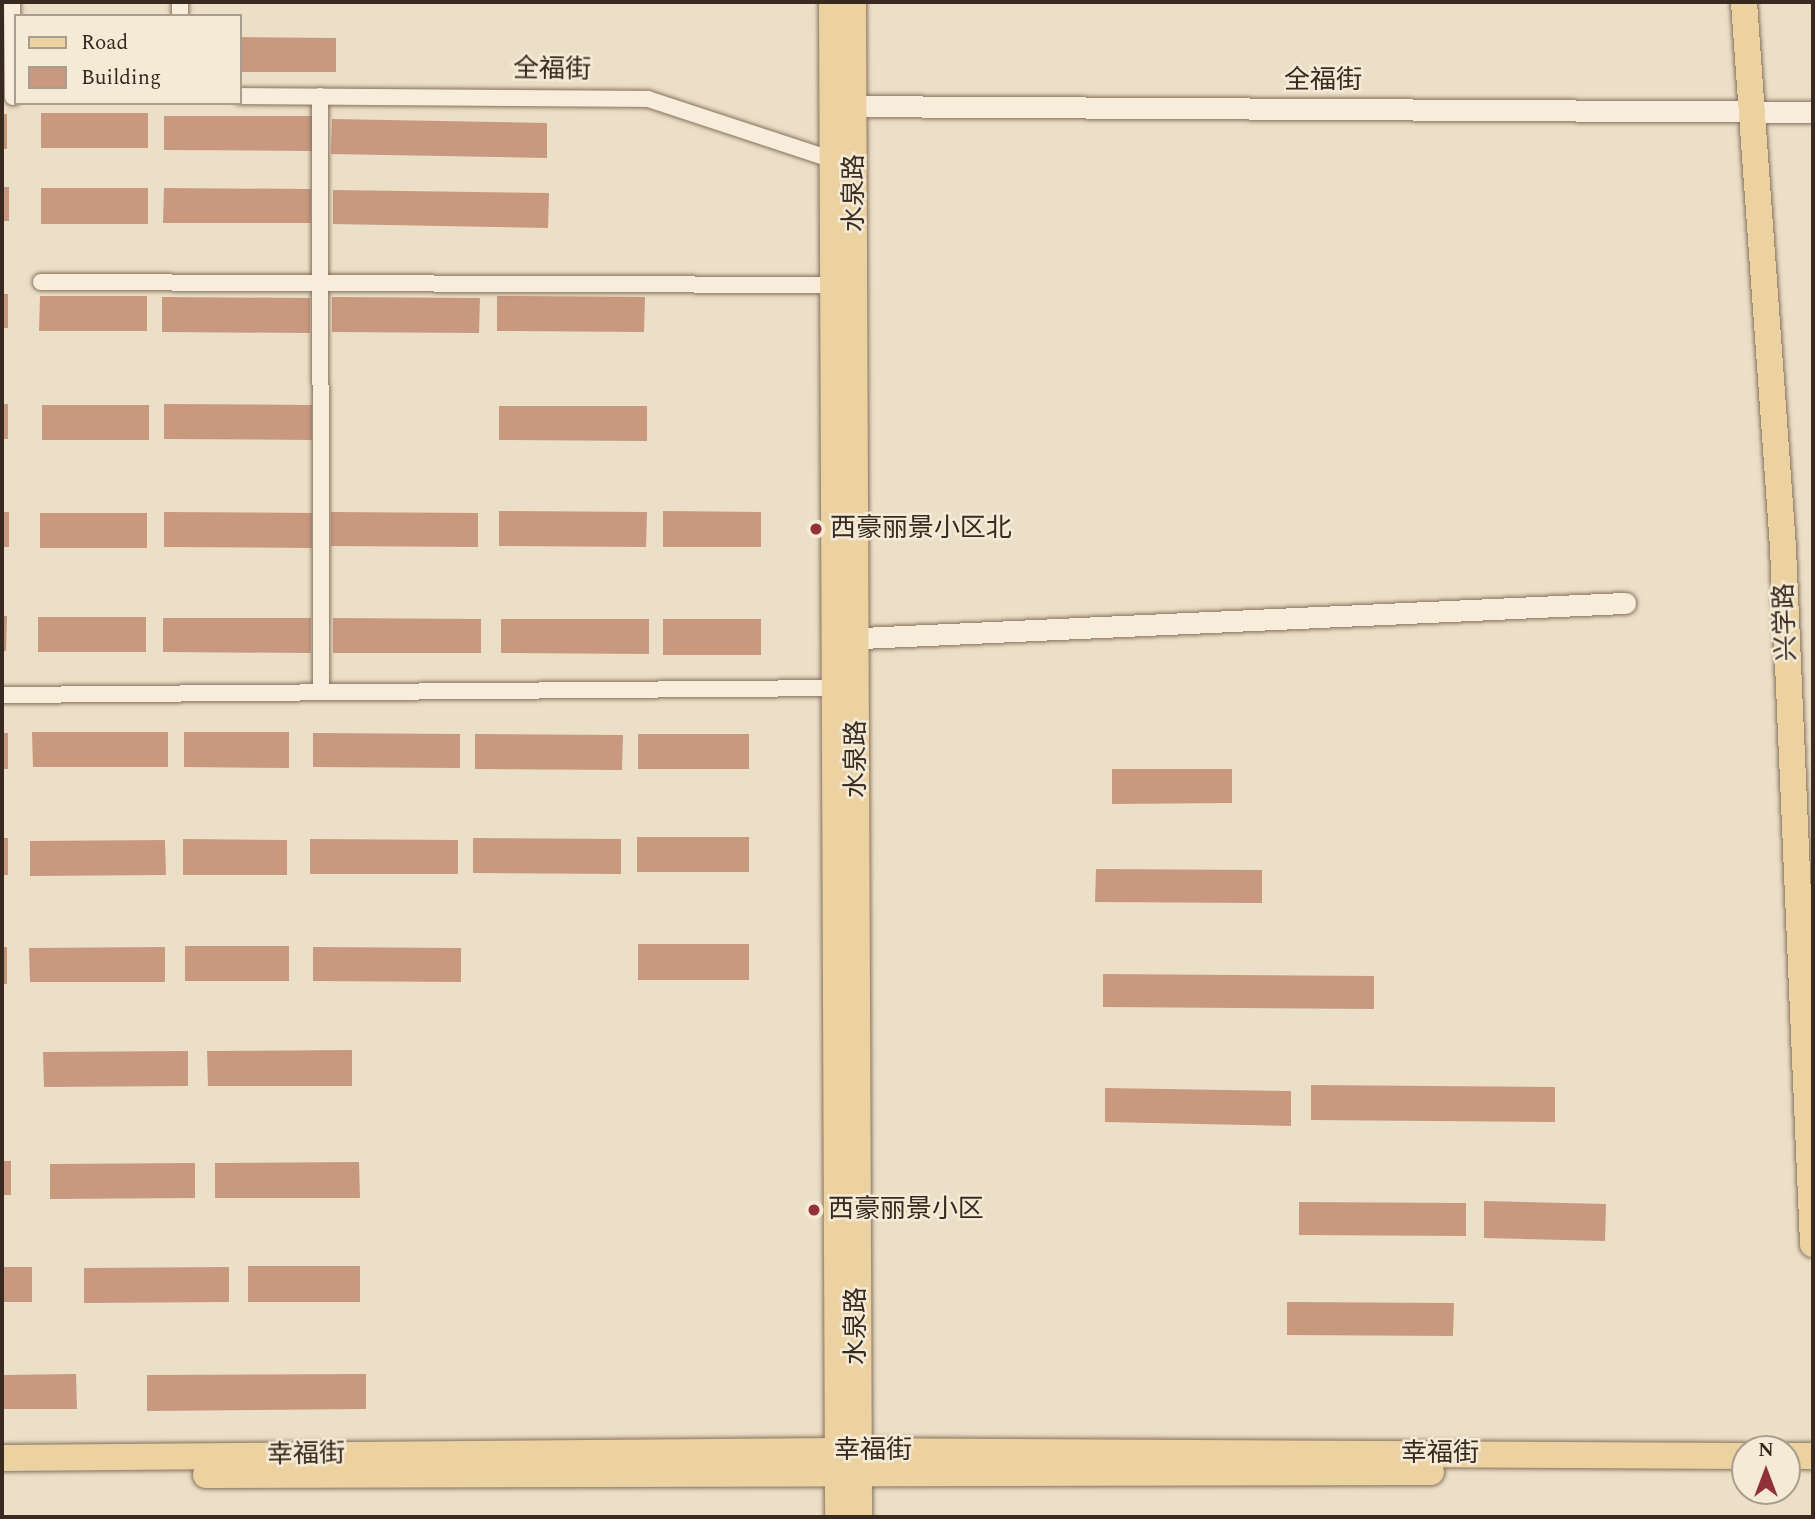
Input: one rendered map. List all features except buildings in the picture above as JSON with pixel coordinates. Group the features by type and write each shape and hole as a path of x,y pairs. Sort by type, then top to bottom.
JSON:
{"main road":[{"name":"水泉路","path":"832,2 843,107 846,638 848,1461 838,1517"},
{"name":"水泉路","path":"843,107 853,2"},
{"name":"兴学路","path":"1744,2 1749,111 1783,548 1813,1244"},
{"name":"水泉路","path":"844,162 833,285 846,638 835,688 848,1461 859,1517"},
{"name":"幸福街","path":"2,1458 848,1461 1731,1456"},
{"name":"幸福街","path":"2,1476 848,1461 1731,1473"}],"street":[{"path":"10,97 12,2"},
{"name":"全福街","path":"242,96 648,99 844,162"},
{"path":"320,96 317,282 321,692"},
{"name":"全福街","path":"843,107 1813,111"},
{"path":"41,282 833,285"},
{"path":"846,638 1625,603"},
{"path":"2,695 835,688"}],"place":[{"name":"西豪丽景小区北","path":"816,529"},
{"name":"西豪丽景小区","path":"814,1210"}]}
